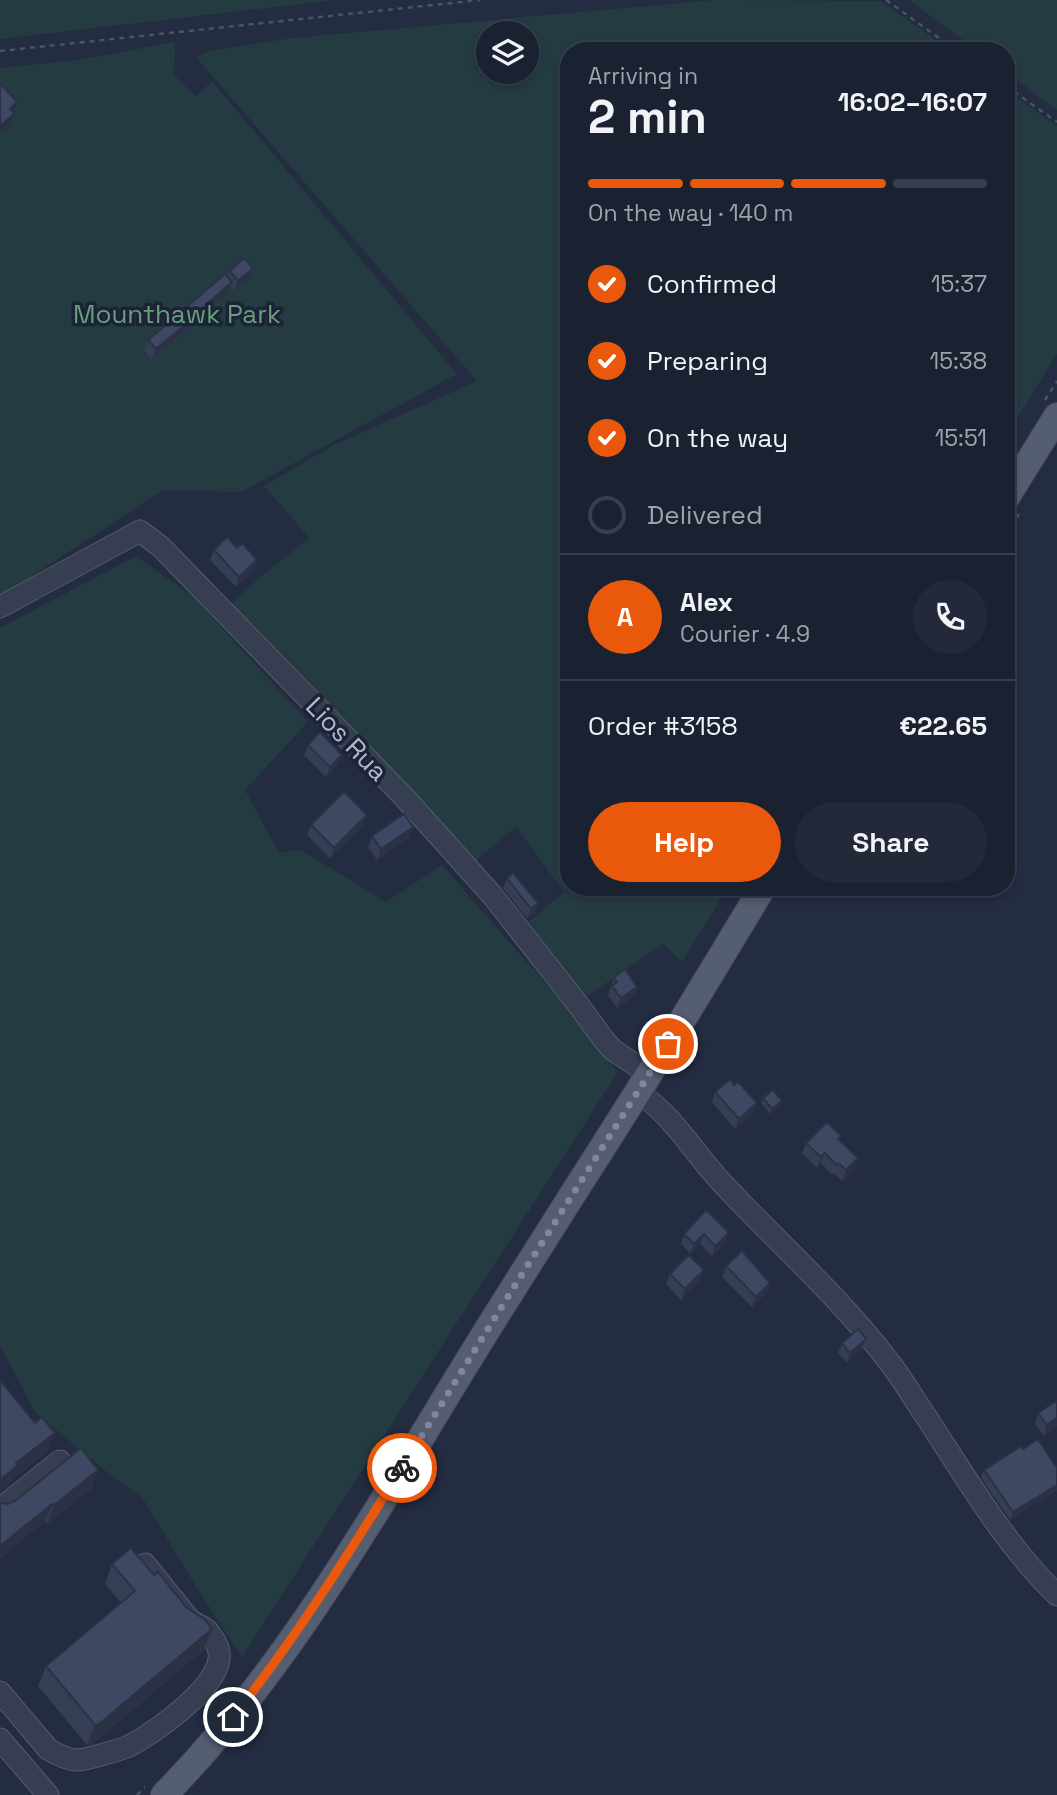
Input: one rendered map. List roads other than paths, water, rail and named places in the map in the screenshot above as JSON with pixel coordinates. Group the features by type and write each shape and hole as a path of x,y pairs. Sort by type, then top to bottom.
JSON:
{"main road":[{"path":"1015,484 1057,416"},
{"path":"164,1795 218,1737 304,1622 372,1518 757,896"}],"street":[{"name":"Lios Rua","path":"0,607 140,531 161,547 404,797 492,895 604,1040 643,1083"},
{"path":"643,1083 648,1098 721,1182 833,1296 890,1363 997,1524 1057,1595"},
{"path":"0,1509 60,1461"},
{"path":"0,1692 48,1749 57,1755 77,1760 127,1747 188,1705 214,1676 218,1668 219,1650 207,1630 189,1619 145,1564"},
{"path":"0,1739 48,1795"}],"park label":[{"name":"Mounthawk Park","path":"177,314"}]}
